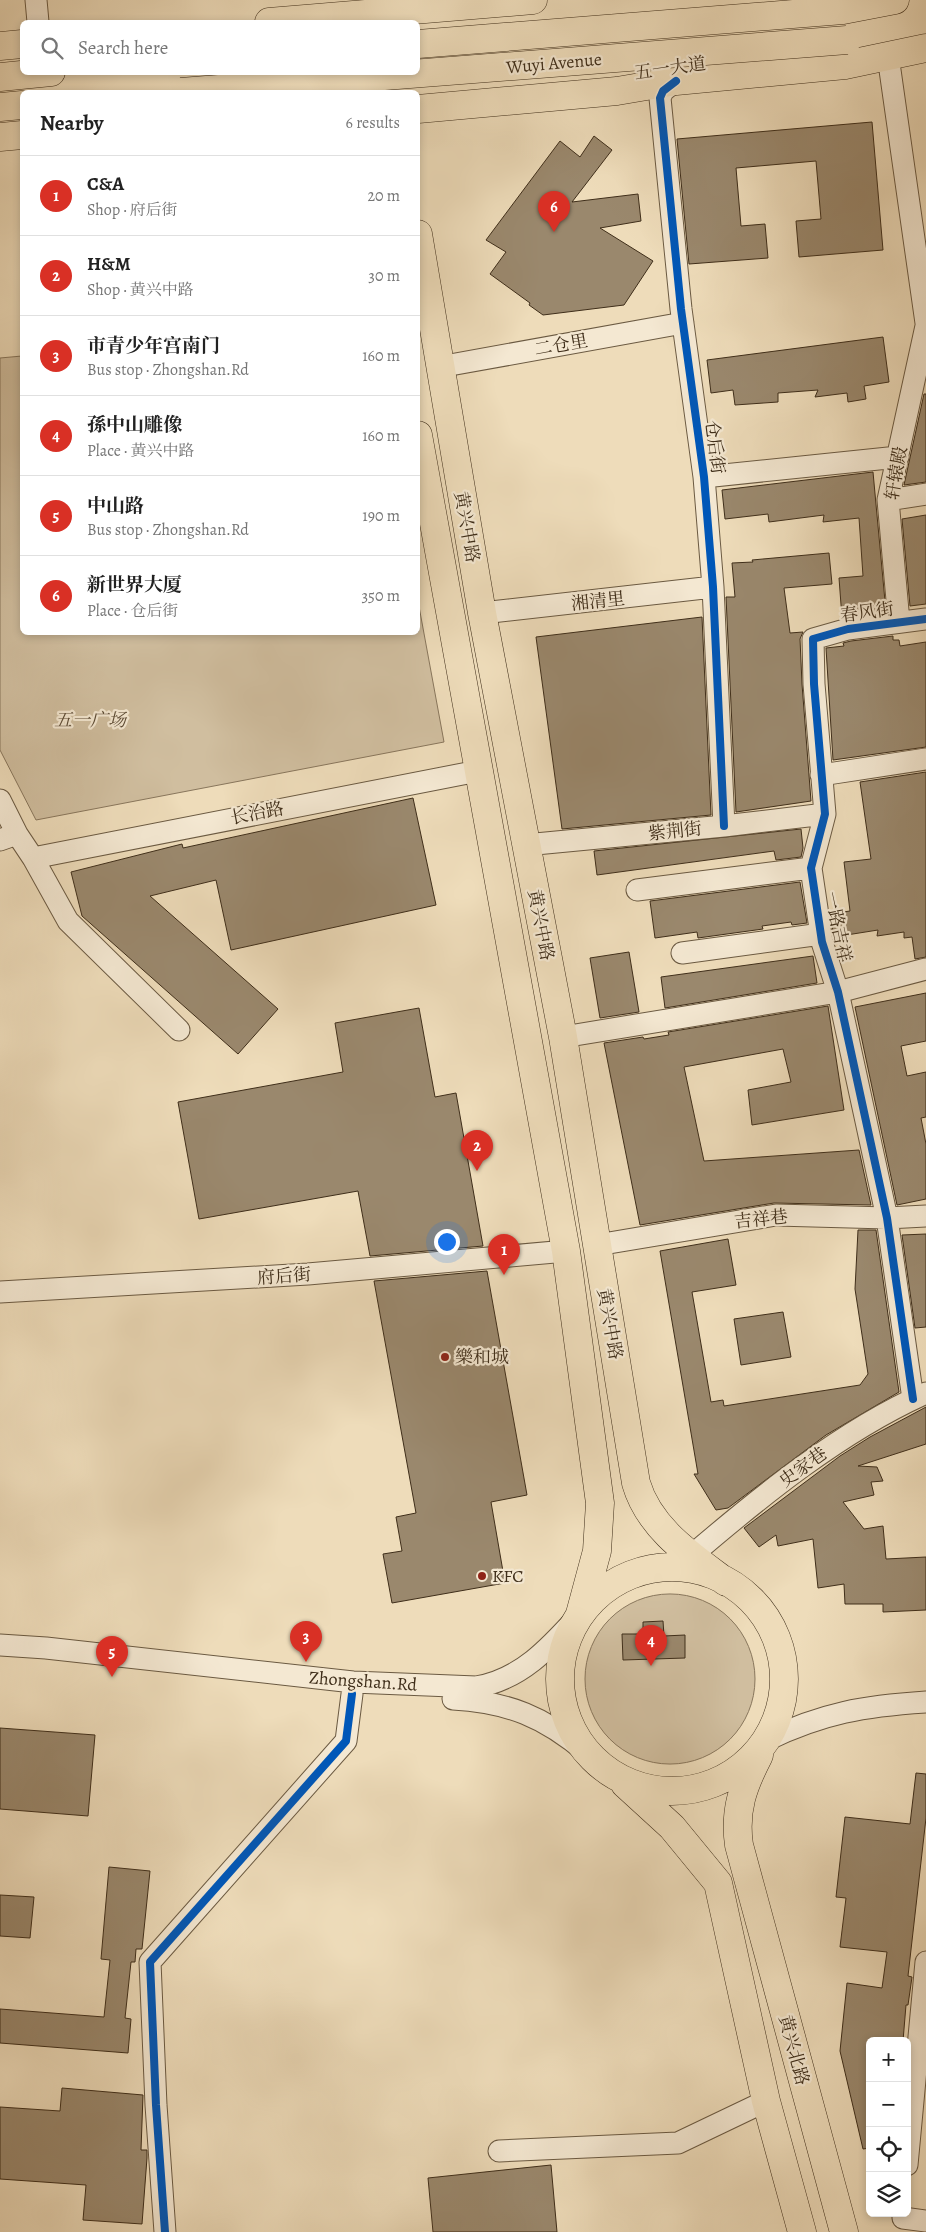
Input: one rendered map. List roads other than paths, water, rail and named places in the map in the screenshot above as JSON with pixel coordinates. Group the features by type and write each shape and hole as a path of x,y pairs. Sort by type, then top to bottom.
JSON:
{"main road":[{"path":"286,20 350,13 533,0"},
{"name":"Wuyi Avenue","path":"420,44 843,10 895,0"},
{"name":"Wuyi Avenue","path":"420,73 847,40 926,47"},
{"path":"0,46 20,44"},
{"name":"五一大道","path":"420,109 617,91 676,80 845,66 926,47"},
{"path":"0,77 20,75"},
{"path":"359,75 362,90"},
{"path":"392,75 395,90"},
{"name":"Wuyi Avenue","path":"207,90 399,75"},
{"path":"0,107 20,105"},
{"path":"0,137 20,135"},
{"name":"黄兴中路","path":"420,246 482,613 563,1037 636,1483 641,1500 653,1518 691,1556 753,1602 772,1629 782,1661 783,1694 780,1710 767,1740"},
{"name":"黄兴中路","path":"420,446 476,765 566,1251 600,1503 597,1551 580,1614"},
{"path":"726,1582 712,1575 679,1568 642,1572 608,1588 580,1614 570,1632 562,1653 559,1674 560,1695 565,1716 574,1736 602,1768 620,1779 655,1790 692,1790 726,1777 755,1755 767,1740"},
{"name":"黄兴北路","path":"767,1740 748,1779 738,1810 736,1824 744,1869 844,2232"},
{"name":"黄兴北路","path":"620,1779 672,1827 718,1883 766,2101 802,2232"}],"street":[{"path":"36,0 38,20"},
{"name":"轩辕殿","path":"888,56 926,324 888,500 900,622"},
{"name":"仓后街","path":"676,80 663,91 660,98 683,323 704,477 714,587 724,826"},
{"name":"二仓里","path":"440,367 683,323"},
{"path":"704,477 898,457"},
{"path":"888,500 926,494"},
{"name":"湘清里","path":"482,613 714,587"},
{"name":"春风街","path":"813,638 848,629 926,619"},
{"name":"一路吉祥","path":"813,638 814,684 825,814 811,868 821,934 838,992 887,1218 920,1396"},
{"path":"822,775 926,759"},
{"name":"长治路","path":"33,858 473,772 476,765"},
{"path":"0,800 8,837 33,858 68,921 180,1030"},
{"name":"紫荆街","path":"525,845 724,826 825,814"},
{"path":"637,890 811,868"},
{"path":"682,953 821,934"},
{"path":"563,1037 838,992 926,969"},
{"name":"吉祥巷","path":"597,1245 776,1215 887,1218 926,1216"},
{"name":"府后街","path":"0,1292 308,1274 566,1251"},
{"name":"史家巷","path":"691,1556 742,1512 829,1448 920,1396"},
{"name":"Zhongshan.Rd","path":"0,1645 46,1648 353,1682 476,1687 493,1684 518,1672 548,1648 580,1614"},
{"name":"Zhongshan.Rd","path":"0,1657 45,1660 352,1694 456,1699 495,1704 537,1718 568,1737 587,1753"},
{"path":"165,2232 156,2105 150,1962 346,1741 352,1694"},
{"path":"767,1740 805,1723 839,1712 926,1702"},
{"path":"911,2145 919,2104 926,1962"},
{"path":"499,2152 678,2143 766,2101"},
{"path":"902,2221 926,2221"}],"place":[{"name":"新世界大厦","path":"554,232"},
{"name":"H&M","path":"477,1171"},
{"name":"C&A","path":"504,1275"},
{"name":"樂和城","path":"445,1357"},
{"name":"KFC","path":"482,1576"},
{"name":"市青少年宫南门","path":"306,1662"},
{"name":"孫中山雕像","path":"651,1666"},
{"name":"中山路","path":"112,1677"}],"park label":[{"name":"五一广场","path":"90,720"}]}
